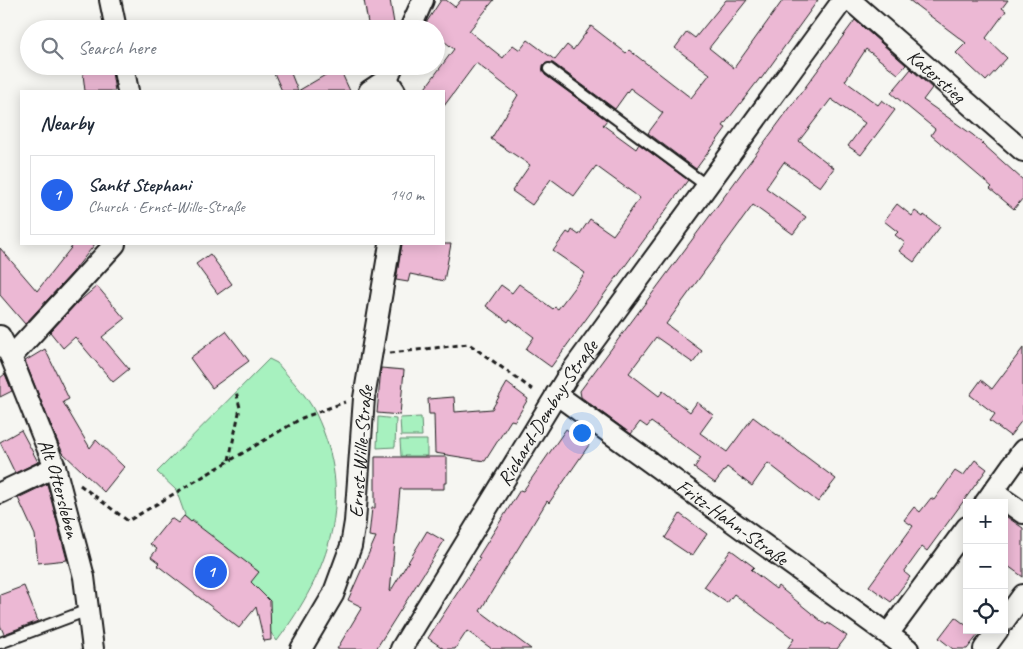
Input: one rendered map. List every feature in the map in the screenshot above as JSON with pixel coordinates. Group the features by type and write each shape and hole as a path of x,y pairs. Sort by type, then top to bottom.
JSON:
{"street":[{"path":"110,0 114,20"},
{"path":"414,20 423,0"},
{"name":"Richard-Dembny-Straße","path":"401,649 553,398 843,0"},
{"name":"Katerstieg","path":"850,0 1023,151"},
{"path":"125,75 128,90"},
{"path":"371,90 392,79"},
{"path":"11,357 114,245"},
{"name":"Ernst-Wille-Straße","path":"301,649 333,595 351,546 355,522 364,398 390,245"},
{"name":"Alt Ottersleben","path":"0,336 11,357 55,467 84,577 93,649"},
{"name":"Fritz-Hahn-Straße","path":"553,398 908,649"},
{"path":"1023,450 989,497 1023,513"},
{"path":"0,493 55,467"},
{"path":"888,634 963,532"},
{"path":"1008,616 1023,595"},
{"path":"984,649 995,634"}],"lane":[{"path":"549,68 707,186"},
{"path":"0,643 88,610"}],"path":[{"path":"370,355 469,344 553,398"},
{"path":"229,461 240,408 236,391"},
{"path":"55,467 128,521 302,418 347,402"}],"green space":[{"path":"269,359 277,363 298,387 316,414 328,445 334,475 335,504 331,532 323,560 296,614 277,641 262,621 249,584 258,571 255,569 253,572 229,549 226,547 224,549 213,540 215,537 212,535 210,537 195,525 197,522 193,520 191,522 184,516 176,490 157,472"},
{"path":"378,417 396,419 395,447 377,448"},
{"path":"421,417 422,436 401,436 400,418"},
{"path":"400,440 427,440 427,456 401,456"}],"building":[{"path":"364,0 390,0 393,20 367,20"},
{"path":"441,0 446,0 455,7 461,0 494,0 469,31 503,58 513,45 520,50 528,40 555,60 567,45 573,50 591,26 626,53 629,50 691,98 710,74 675,48 687,32 695,38 726,0 747,0 709,48 734,68 783,0 818,0 761,79 723,126 726,128 696,169 648,133 663,113 630,88 615,109 553,63 543,65 545,75 607,120 603,125 636,149 639,144 688,180 551,367 526,349 534,337 510,319 508,322 486,306 501,285 512,293 519,284 553,309 555,307 558,309 585,273 553,251 567,232 570,234 572,230 579,235 590,219 613,235 640,198 596,166 574,196 551,179 532,205 512,191 530,165 491,139 518,95 476,63 445,105 445,90 424,90 435,75 445,75 445,61 454,49 445,42 445,20 428,20"},
{"path":"909,0 1008,0 1002,8 1006,11 986,38 1007,58 986,81 956,53 966,43"},
{"path":"855,20 906,65 898,74 866,49 845,81 878,105 882,100 895,110 861,155 848,146 865,123 831,99 799,141 834,168 820,187 784,162 766,188 806,217 793,234 753,205 666,324 702,351 693,363 656,337 629,373 659,396 663,391 690,412 697,402 713,415 700,433 727,452 753,417 836,479 818,502 768,463 752,486 727,467 715,483 694,468 701,458 651,422 647,427 640,422 631,434 581,397 580,391"},
{"path":"911,69 932,88 923,100 973,135 1023,180 1023,198 1014,209 990,189 992,187 931,135 935,129 891,93"},
{"path":"83,75 112,75 115,90 85,90"},
{"path":"275,75 292,75 298,90 282,90"},
{"path":"325,75 343,75 350,90 300,90"},
{"path":"897,204 912,216 915,211 940,227 914,262 899,251 905,243 895,235 898,232 884,221"},
{"path":"451,244 444,281 410,274 408,282 396,280 402,245"},
{"path":"73,245 94,245 73,272 25,324 0,295 0,248 37,291"},
{"path":"210,254 232,284 218,294 196,264"},
{"path":"97,286 125,319 102,337 129,369 113,382 75,337 63,348 50,332 76,304"},
{"path":"226,331 249,361 212,388 190,358"},
{"path":"1023,348 1023,419 1010,436 990,421 995,414 970,395 981,380 992,389"},
{"path":"45,349 69,399 63,402 90,448 96,440 124,467 104,492 63,453 56,438 25,361"},
{"path":"381,368 404,370 400,415 377,413"},
{"path":"5,374 12,391 0,397 0,378"},
{"path":"507,383 528,399 515,421 511,420 485,461 435,453 434,414 429,414 428,399 454,397 455,412 492,409"},
{"path":"566,429 589,445 549,503 547,501 480,611 531,649 492,649 467,631 455,649 444,649 428,638 480,558 478,557 520,490 523,491"},
{"path":"21,430 38,462 15,473 0,442"},
{"path":"375,457 447,457 447,483 444,483 444,489 400,489 390,592 427,531 444,541 376,649 337,649 362,607 348,600 376,537 369,536 372,508 375,508"},
{"path":"975,460 987,469 965,499 963,499 963,502 927,551 922,547 904,572 910,577 891,602 869,586 913,526 904,520 914,507 920,512 931,498 934,500 955,471 963,476"},
{"path":"47,484 67,560 38,563 35,535 18,498"},
{"path":"680,514 707,534 692,556 665,538"},
{"path":"184,516 259,572 251,582 270,601 271,640 264,641 256,607 239,628 157,565 159,563 151,557 157,549 150,544 171,518 178,523"},
{"path":"1008,518 1023,528 1023,577 1008,566"},
{"path":"731,550 754,567 751,570 776,589 778,586 826,625 828,623 847,636 837,649 787,649 794,639 734,594 727,603 704,587"},
{"path":"24,586 38,621 4,634 0,625 0,595"},
{"path":"955,617 963,623 963,634 978,635 967,649 953,649 939,638"}],"place":[{"name":"Sankt Stephani","path":"211,572"}]}
